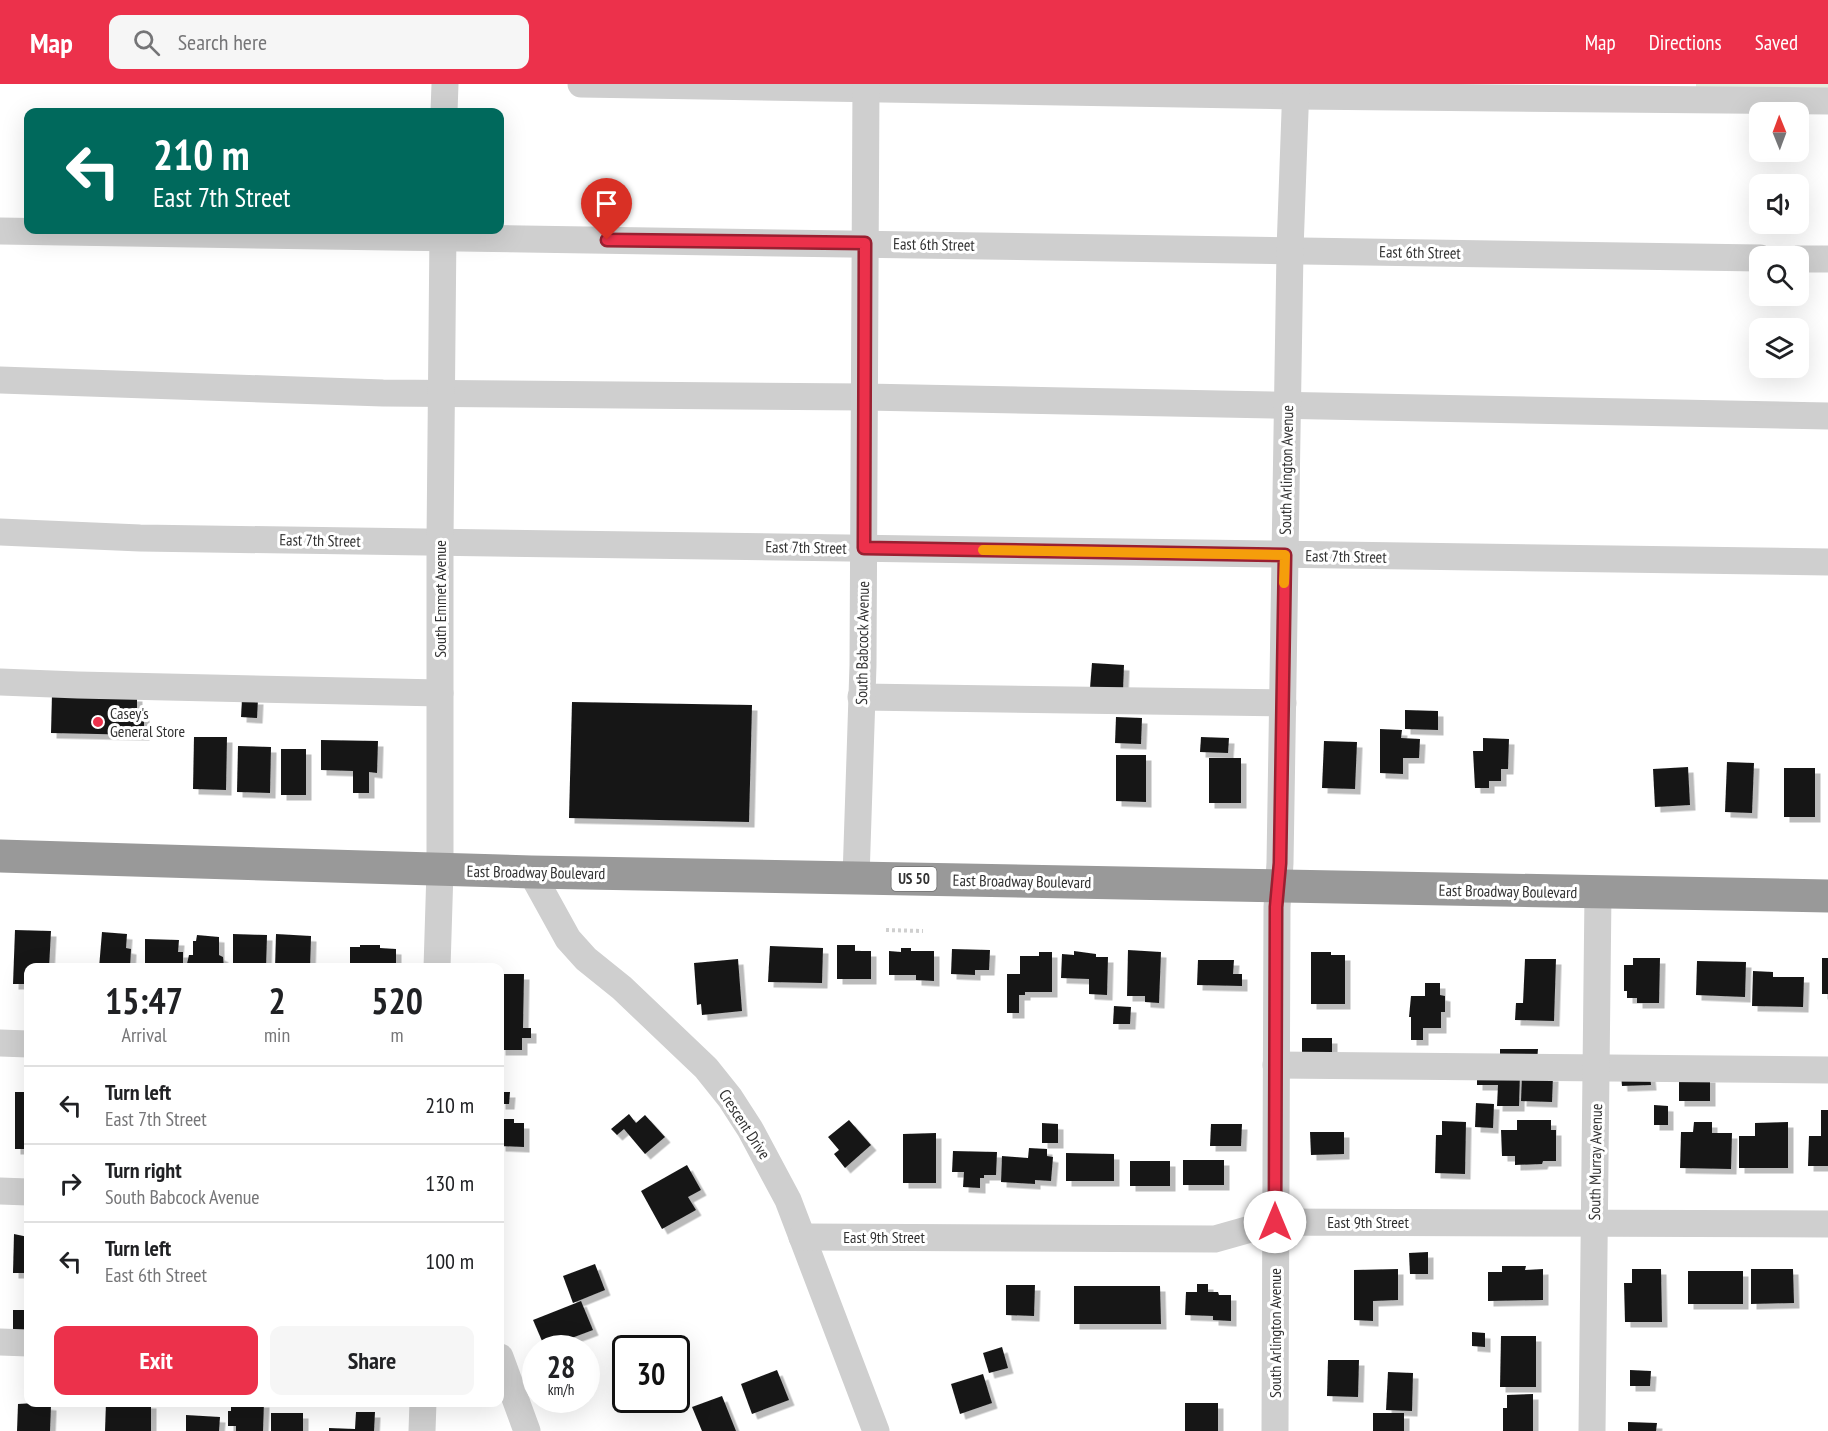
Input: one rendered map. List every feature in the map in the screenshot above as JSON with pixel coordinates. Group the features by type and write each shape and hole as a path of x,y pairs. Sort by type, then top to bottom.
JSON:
{"highway":[{"name":"East Broadway Boulevard","path":"0,856 531,872 1828,896"}],"street":[{"path":"444,108 445,84"},
{"path":"581,84 1296,90 1828,100"},
{"name":"South Babcock Avenue","path":"856,878 864,548 866,87"},
{"name":"South Arlington Avenue","path":"1275,1431 1278,885 1290,250 1296,90"},
{"name":"East 6th Street","path":"0,231 24,231"},
{"name":"East 6th Street","path":"443,234 1749,258"},
{"name":"South Emmet Avenue","path":"437,963 441,870 440,541 443,234"},
{"path":"1809,259 1828,259"},
{"path":"0,380 442,393 865,397 1828,416"},
{"name":"East 7th Street","path":"0,532 140,538 1828,562"},
{"path":"0,682 440,693"},
{"path":"861,697 1282,703"},
{"name":"Crescent Drive","path":"531,872 568,939 586,960 622,988 706,1068 730,1098 770,1163 788,1200 876,1431"},
{"name":"South Murray Avenue","path":"1592,1431 1598,893"},
{"path":"0,1043 24,1044"},
{"path":"1276,1065 1828,1070"},
{"path":"0,1191 24,1192"},
{"name":"East 9th Street","path":"802,1237 1215,1239 1275,1222 1828,1224"},
{"path":"0,1342 24,1343"},
{"path":"504,1368 527,1431"},
{"path":"422,1431 423,1407"}],"path":[{"path":"886,930 923,931"}],"shaded area":[{"path":"1696,84 1828,84 1828,91 1696,88"}],"building":[{"path":"1092,663 1124,665 1123,690 1090,688"},
{"name":"Casey's General Store","path":"52,694 137,696 137,710 144,710 144,735 51,733"},
{"path":"242,699 258,699 257,718 241,717"},
{"path":"572,702 752,705 749,822 569,818"},
{"path":"1405,710 1438,711 1438,730 1405,729"},
{"path":"1116,717 1142,718 1141,744 1115,743"},
{"path":"1380,729 1402,730 1401,738 1420,739 1419,758 1403,758 1403,774 1380,773"},
{"path":"194,737 227,737 226,790 193,789"},
{"path":"1201,737 1229,738 1228,753 1200,752"},
{"path":"1483,738 1509,739 1508,769 1501,769 1501,781 1489,781 1489,788 1475,788 1473,751 1483,751"},
{"path":"321,740 378,741 377,773 369,772 369,793 353,793 353,771 321,770"},
{"path":"1324,741 1357,742 1355,789 1322,788"},
{"path":"238,746 271,747 270,793 237,792"},
{"path":"281,749 306,749 306,795 281,795"},
{"path":"1116,755 1146,755 1146,802 1116,801"},
{"path":"1209,758 1241,758 1241,803 1209,803"},
{"path":"1727,762 1754,763 1752,813 1725,812"},
{"path":"1688,767 1690,805 1655,807 1653,769"},
{"path":"1784,768 1815,768 1815,817 1784,817"},
{"path":"15,930 51,931 49,963 24,963 24,984 13,984"},
{"path":"102,932 127,934 126,948 131,949 130,963 99,963"},
{"path":"233,934 267,935 266,963 233,963"},
{"path":"276,934 311,936 310,963 275,963"},
{"path":"197,935 219,937 219,955 223,957 224,963 187,963 189,955 193,955 193,941 196,941"},
{"path":"145,939 179,940 178,952 183,952 183,963 145,963"},
{"path":"360,945 380,945 380,948 396,949 396,963 350,963 350,947 360,947"},
{"path":"837,945 855,945 855,951 871,951 871,979 837,979"},
{"path":"770,946 823,948 822,983 768,982"},
{"path":"901,948 911,948 911,951 934,951 934,981 916,980 916,975 889,975 889,951 901,952"},
{"path":"952,949 990,950 989,970 975,970 975,975 951,974"},
{"path":"1128,950 1161,952 1159,1003 1145,1002 1145,996 1127,996"},
{"path":"1074,951 1096,954 1096,957 1108,957 1107,995 1089,994 1089,979 1061,978 1062,954 1074,955"},
{"path":"1039,952 1052,952 1052,992 1025,992 1025,995 1019,995 1019,1013 1007,1013 1007,974 1020,974 1020,956 1039,956"},
{"path":"1311,952 1345,955 1345,1004 1311,1004"},
{"path":"1633,958 1660,958 1659,1003 1637,1003 1637,998 1627,998 1627,991 1624,991 1624,965 1633,965"},
{"path":"1822,958 1828,958 1828,994 1822,994"},
{"path":"738,959 742,1011 702,1015 701,1004 697,1005 694,963"},
{"path":"1525,959 1556,959 1554,1021 1515,1020 1516,1003 1523,1003"},
{"path":"1198,960 1234,960 1233,974 1242,974 1242,986 1197,985"},
{"path":"1697,961 1746,962 1745,997 1696,995"},
{"path":"1753,971 1773,972 1773,977 1804,977 1803,1007 1752,1006"},
{"path":"504,974 524,974 523,1028 531,1028 531,1038 522,1038 522,1050 504,1050"},
{"path":"1425,983 1440,983 1440,995 1445,996 1445,1012 1441,1012 1441,1028 1423,1028 1423,1040 1411,1040 1411,1017 1409,1017 1411,996 1425,996"},
{"path":"1114,1006 1131,1007 1130,1024 1113,1024"},
{"path":"1302,1038 1332,1038 1332,1060 1302,1060"},
{"path":"1500,1049 1538,1049 1537,1061 1500,1060"},
{"path":"1477,1072 1520,1073 1519,1106 1497,1106 1498,1085 1477,1085"},
{"path":"1650,1074 1651,1085 1622,1086 1621,1075"},
{"path":"1522,1076 1553,1076 1552,1102 1521,1101"},
{"path":"1679,1077 1710,1077 1710,1101 1679,1101"},
{"path":"15,1092 24,1092 24,1149 15,1149"},
{"path":"504,1092 510,1092 509,1104 504,1104"},
{"path":"1476,1103 1494,1104 1493,1128 1475,1127"},
{"path":"1654,1105 1668,1106 1668,1125 1654,1125"},
{"path":"1821,1110 1828,1110 1828,1166 1808,1166 1809,1136 1821,1136"},
{"path":"629,1114 636,1123 645,1115 665,1137 645,1154 624,1129 617,1135 611,1129"},
{"path":"504,1119 514,1119 514,1123 524,1123 524,1147 504,1146"},
{"path":"849,1120 871,1145 845,1168 834,1154 839,1150 828,1137"},
{"path":"1517,1120 1551,1120 1551,1130 1556,1130 1556,1161 1515,1165 1515,1156 1502,1156 1501,1130 1517,1130"},
{"path":"1442,1121 1466,1122 1465,1174 1435,1173 1436,1135 1442,1135"},
{"path":"1694,1122 1712,1122 1712,1133 1732,1133 1731,1169 1680,1168 1681,1132 1693,1132"},
{"path":"1788,1122 1788,1168 1739,1168 1739,1136 1755,1136 1755,1123"},
{"path":"1042,1123 1058,1124 1058,1143 1042,1143"},
{"path":"1211,1124 1242,1124 1241,1146 1210,1146"},
{"path":"1310,1132 1344,1132 1344,1154 1311,1155"},
{"path":"936,1133 936,1183 903,1183 903,1134"},
{"path":"1029,1148 1047,1149 1047,1156 1053,1157 1051,1181 1035,1180 1035,1184 1001,1182 1002,1156 1028,1158"},
{"path":"953,1151 997,1152 996,1175 984,1175 984,1178 980,1178 980,1188 963,1187 964,1172 952,1172"},
{"path":"1066,1153 1114,1154 1114,1181 1066,1181"},
{"path":"1183,1160 1224,1160 1224,1185 1183,1185"},
{"path":"1130,1161 1170,1161 1170,1186 1130,1186"},
{"path":"687,1165 701,1190 688,1197 696,1210 662,1229 641,1191"},
{"path":"14,1234 24,1236 24,1273 13,1273"},
{"path":"1428,1252 1428,1274 1410,1274 1409,1253"},
{"path":"595,1264 605,1290 573,1303 563,1276"},
{"path":"1502,1266 1526,1266 1525,1270 1543,1269 1543,1300 1488,1301 1488,1272 1502,1272"},
{"path":"1398,1269 1398,1300 1373,1301 1373,1321 1354,1320 1354,1270"},
{"path":"1632,1269 1661,1269 1662,1322 1625,1322 1624,1283 1632,1283"},
{"path":"1751,1269 1793,1269 1794,1303 1751,1304"},
{"path":"1688,1271 1743,1271 1743,1304 1688,1304"},
{"path":"1197,1284 1208,1284 1208,1292 1231,1295 1231,1321 1213,1320 1213,1316 1185,1315 1186,1292 1197,1292"},
{"path":"1006,1285 1035,1285 1034,1316 1006,1315"},
{"path":"1074,1286 1160,1286 1161,1324 1074,1324"},
{"path":"581,1301 593,1330 580,1335 539,1335 533,1320"},
{"path":"13,1310 24,1310 24,1336 13,1335"},
{"path":"1472,1332 1485,1333 1485,1347 1472,1346"},
{"path":"1501,1336 1536,1336 1536,1387 1500,1387"},
{"path":"1002,1347 1008,1368 989,1373 983,1353"},
{"path":"1328,1360 1359,1360 1358,1397 1327,1396"},
{"path":"777,1370 789,1400 752,1414 741,1384"},
{"path":"1630,1370 1651,1371 1650,1386 1630,1386"},
{"path":"1388,1372 1413,1373 1412,1411 1386,1410"},
{"path":"983,1374 992,1403 960,1414 951,1384"},
{"path":"1533,1394 1533,1431 1503,1431 1503,1408 1507,1408 1507,1395"},
{"path":"722,1396 736,1431 702,1431 692,1407"},
{"path":"1185,1403 1218,1403 1218,1431 1185,1431"},
{"path":"18,1404 24,1404 24,1407 51,1407 50,1431 17,1431"},
{"path":"106,1407 151,1407 151,1431 105,1431"},
{"path":"231,1407 264,1407 263,1431 236,1431 236,1426 228,1426 228,1411 231,1411"},
{"path":"356,1412 375,1412 374,1431 329,1431 329,1428 355,1429"},
{"path":"271,1413 303,1413 303,1431 271,1431"},
{"path":"1373,1413 1404,1413 1404,1431 1373,1431"},
{"path":"186,1415 220,1417 219,1431 186,1431"},
{"path":"1628,1422 1657,1423 1656,1431 1628,1431"}],"slow traffic":[{"path":"983,550 1285,555 1284,583"}],"place":[{"name":"Casey's General Store","path":"98,722"}],"route":[{"path":"607,240 865,243 864,548 1285,555 1280,863 1276,907 1275,1222"}]}
